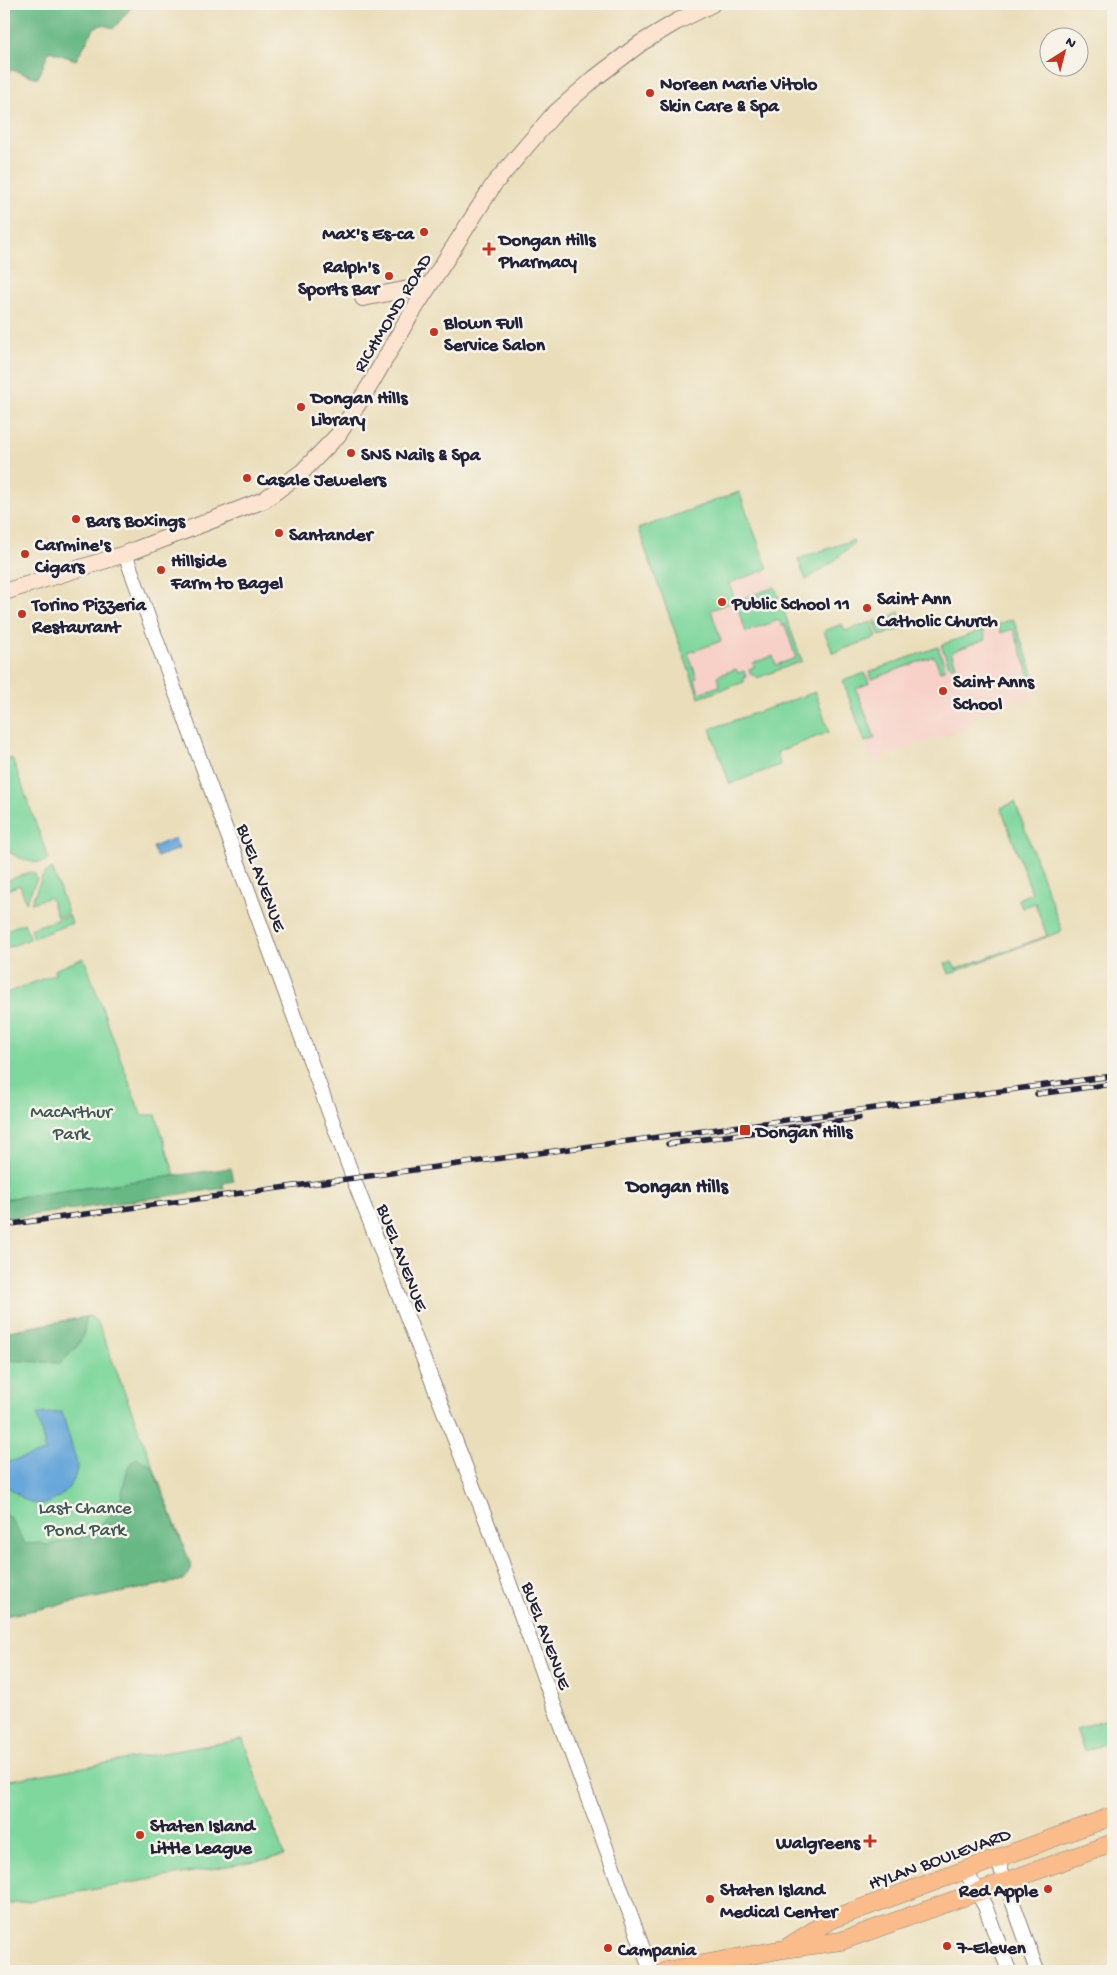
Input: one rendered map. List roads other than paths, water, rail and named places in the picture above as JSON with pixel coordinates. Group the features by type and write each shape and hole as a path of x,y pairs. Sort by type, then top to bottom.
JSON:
{"main road":[{"name":"RICHMOND ROAD","path":"4,592 125,554 264,500 302,472 338,435 429,285 494,184 553,115 595,78 641,43 676,22 712,4"},
{"path":"363,298 429,285"},
{"name":"HYLAN BOULEVARD","path":"784,1949 832,1919 1113,1816"},
{"name":"HYLAN BOULEVARD","path":"666,1971 784,1949 841,1942 1113,1842"}],"street":[{"name":"BUEL AVENUE","path":"125,554 355,1183 492,1537 652,1971"},
{"path":"997,1858 1037,1971"},
{"path":"965,1870 985,1906 1009,1971"}],"water":[{"path":"175,838 179,849 157,857 153,847"},
{"path":"62,1412 77,1464 74,1479 59,1497 45,1504 33,1503 24,1499 4,1484 4,1463 46,1452 37,1414"}],"railway":[{"path":"4,1225 1113,1076"},
{"path":"1037,1094 1113,1084"},
{"path":"668,1144 859,1118"}],"place":[{"name":"Noreen Marie Vitolo Skin Care & Spa","path":"650,93"},
{"name":"Max's Es-ca","path":"424,232"},
{"name":"Dongan Hills Pharmacy","path":"489,249"},
{"name":"Ralph's Sports Bar","path":"389,276"},
{"name":"Blown Full Service Salon","path":"434,332"},
{"name":"Dongan Hills Library","path":"301,407"},
{"name":"SNS Nails & Spa","path":"351,453"},
{"name":"Casale Jewelers","path":"247,478"},
{"name":"Bars Boxings","path":"76,519"},
{"name":"Santander","path":"279,533"},
{"name":"Carmine's Cigars","path":"25,554"},
{"name":"Hillside Farm to Bagel","path":"161,570"},
{"name":"Public School 11","path":"722,602"},
{"name":"Saint Ann Catholic Church","path":"867,608"},
{"name":"Torino Pizzeria Restaurant","path":"22,614"},
{"name":"Saint Anns School","path":"943,691"},
{"name":"Dongan Hills","path":"745,1130"},
{"name":"Staten Island Little League","path":"140,1835"},
{"name":"Walgreens","path":"870,1841"},
{"name":"Red Apple","path":"1048,1889"},
{"name":"Staten Island Medical Center","path":"710,1899"},
{"name":"7-Eleven","path":"947,1946"},
{"name":"Campania","path":"608,1948"}],"district":[{"name":"Dongan Hills","path":"677,1185"}],"park label":[{"name":"MacArthur Park","path":"71,1121"},
{"name":"Last Chance Pond Park","path":"85,1517"}]}
